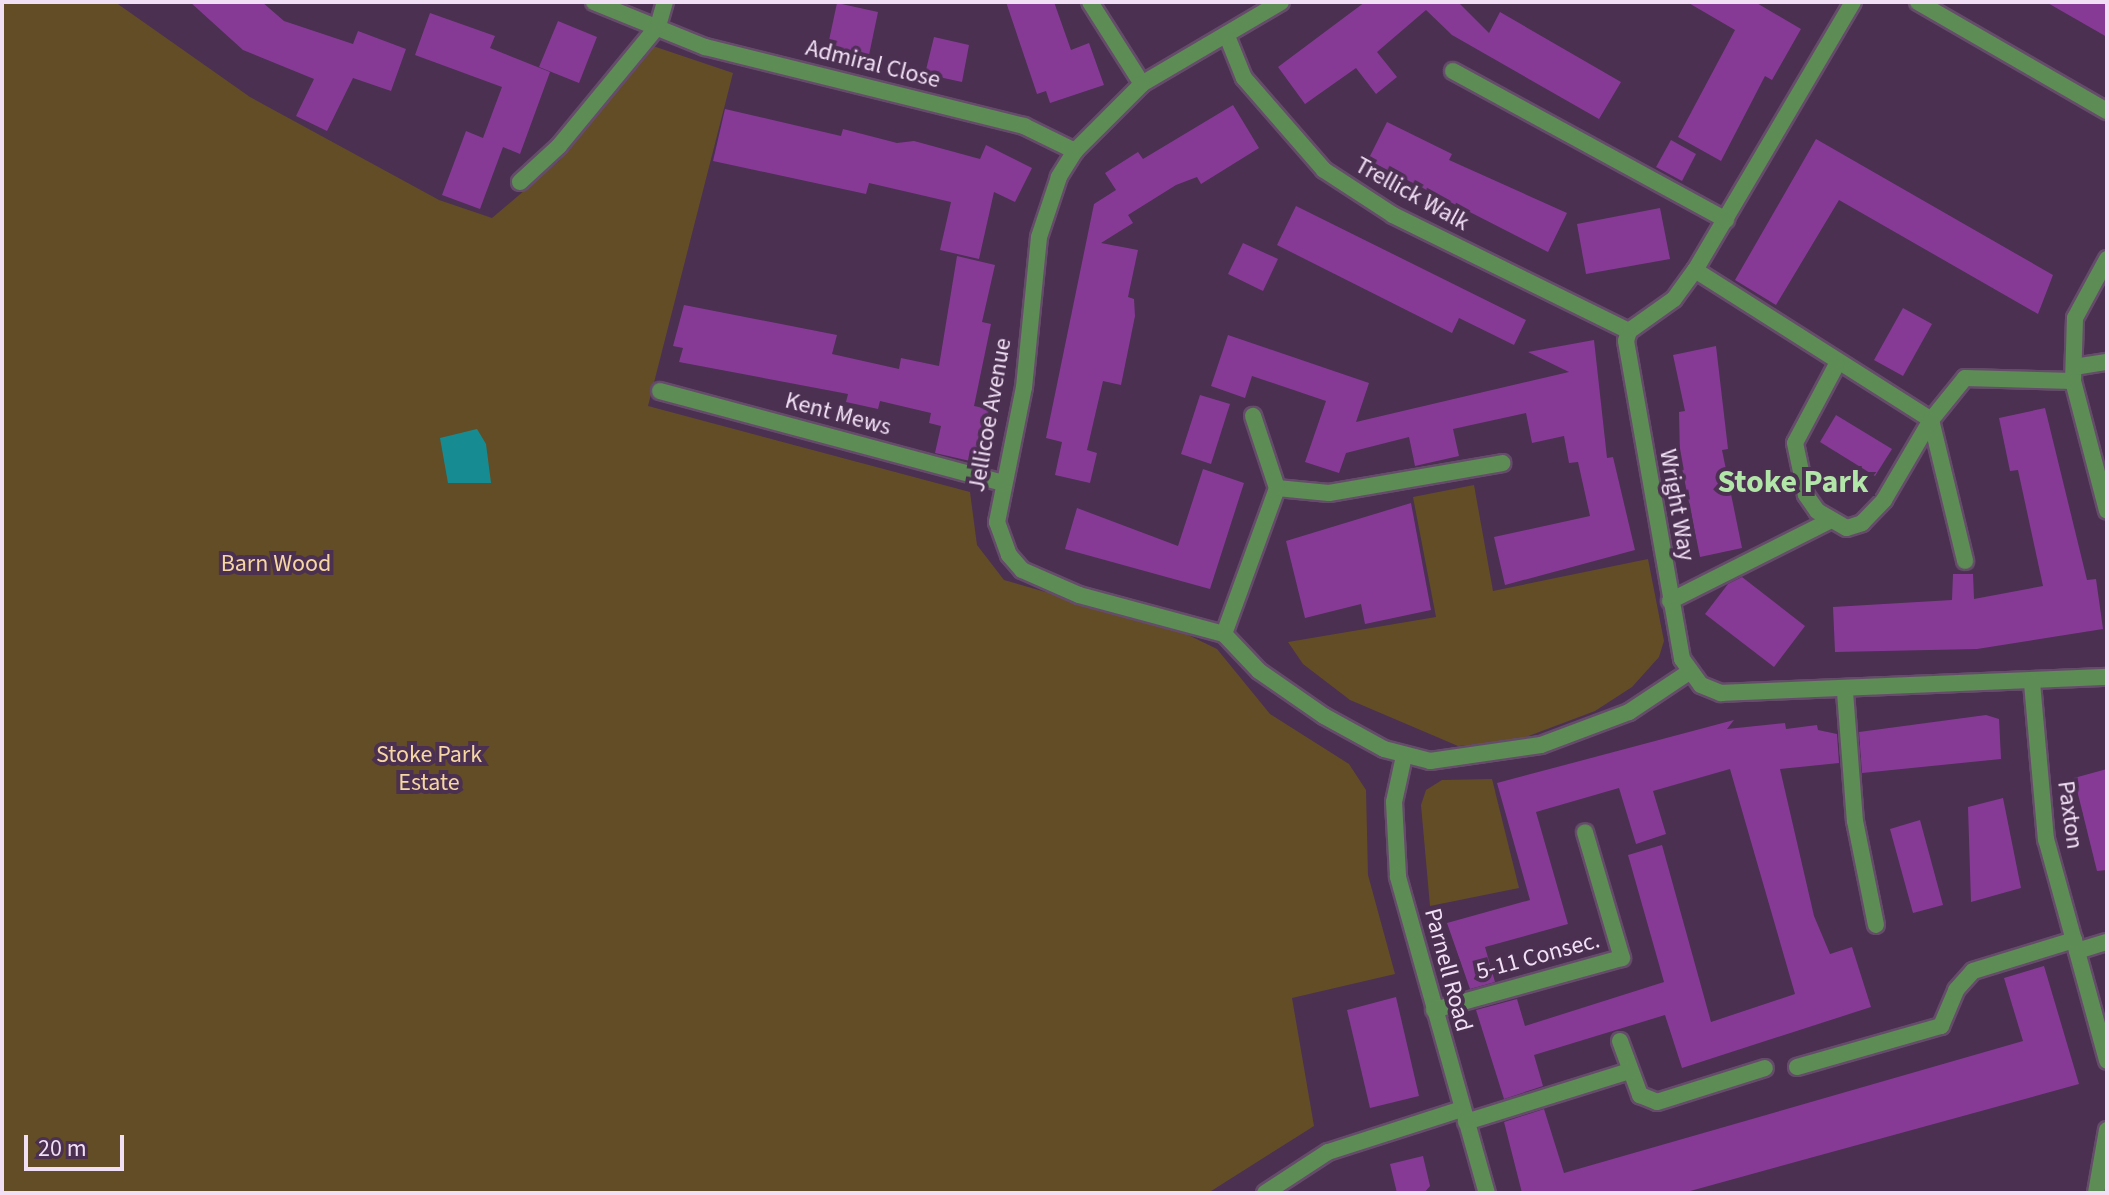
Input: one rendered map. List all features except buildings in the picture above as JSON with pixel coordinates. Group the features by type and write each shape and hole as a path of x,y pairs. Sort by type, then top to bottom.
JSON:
{"street":[{"name":"Admiral Close","path":"594,2 705,47 1036,129 1075,151"},
{"path":"520,182 559,146 658,26 665,2"},
{"path":"1090,2 1142,84"},
{"name":"Jellicoe Avenue","path":"1224,634 1079,595 1022,570 997,522 1024,387 1039,237 1075,151 1142,84 1281,2"},
{"path":"1629,331 1674,299 1695,270 1853,2"},
{"path":"1918,2 2107,111"},
{"name":"Trellick Walk","path":"1227,36 1244,78 1324,170 1393,215 1629,331"},
{"path":"1453,71 1726,220"},
{"path":"2107,259 2075,318 2074,374 2107,511"},
{"path":"1695,270 1837,364 1931,420 1965,561"},
{"name":"Wright Way","path":"1629,331 1626,354 1670,601 1689,672"},
{"path":"1837,364 1795,443 1806,495 1831,520 1847,528 1875,510 1931,420 1965,378 2074,374 2107,362"},
{"name":"Kent Mews","path":"660,391 1003,483"},
{"path":"1253,416 1277,488 1224,634 1259,671 1314,710 1404,756 1458,760 1541,745 1629,712 1689,672 1721,693 1845,692 2107,677"},
{"path":"1277,488 1329,493 1502,463"},
{"path":"1670,601 1831,520"},
{"name":"Paxton","path":"2032,683 2046,839 2107,1061"},
{"path":"1845,692 1855,821 1876,925"},
{"name":"Parnell Road","path":"1404,756 1394,802 1398,877 1487,1193"},
{"name":"5-11 Consec.","path":"1434,1010 1622,958 1585,832"},
{"path":"1797,1067 1941,1026 1956,990 1973,971 2076,946 2107,942"},
{"path":"1620,1041 1640,1095 1657,1102 1765,1068"},
{"path":"1265,1193 1328,1152 1630,1071"},
{"path":"2096,1193 2106,1134"}],"green space":[{"name":"Stoke Park Estate","path":"2,2 115,2 250,97 439,200 492,218 559,161 650,45 733,73 648,406 970,492 977,545 1004,580 1178,630 1217,649 1270,714 1349,764 1366,790 1368,875 1395,974 1292,998 1314,1126 1208,1193 2,1193"},
{"path":"1474,485 1493,591 1648,559 1664,641 1659,657 1632,687 1595,711 1515,741 1458,746 1350,700 1303,664 1288,642 1436,617 1413,497"},
{"path":"1492,779 1519,888 1430,906 1421,805 1426,790 1442,780"}],"shaded area":[{"path":"477,429 486,444 491,483 448,483 440,438"}],"district":[{"name":"Stoke Park","path":"1793,482"}],"park label":[{"name":"Barn Wood","path":"276,564"}]}
